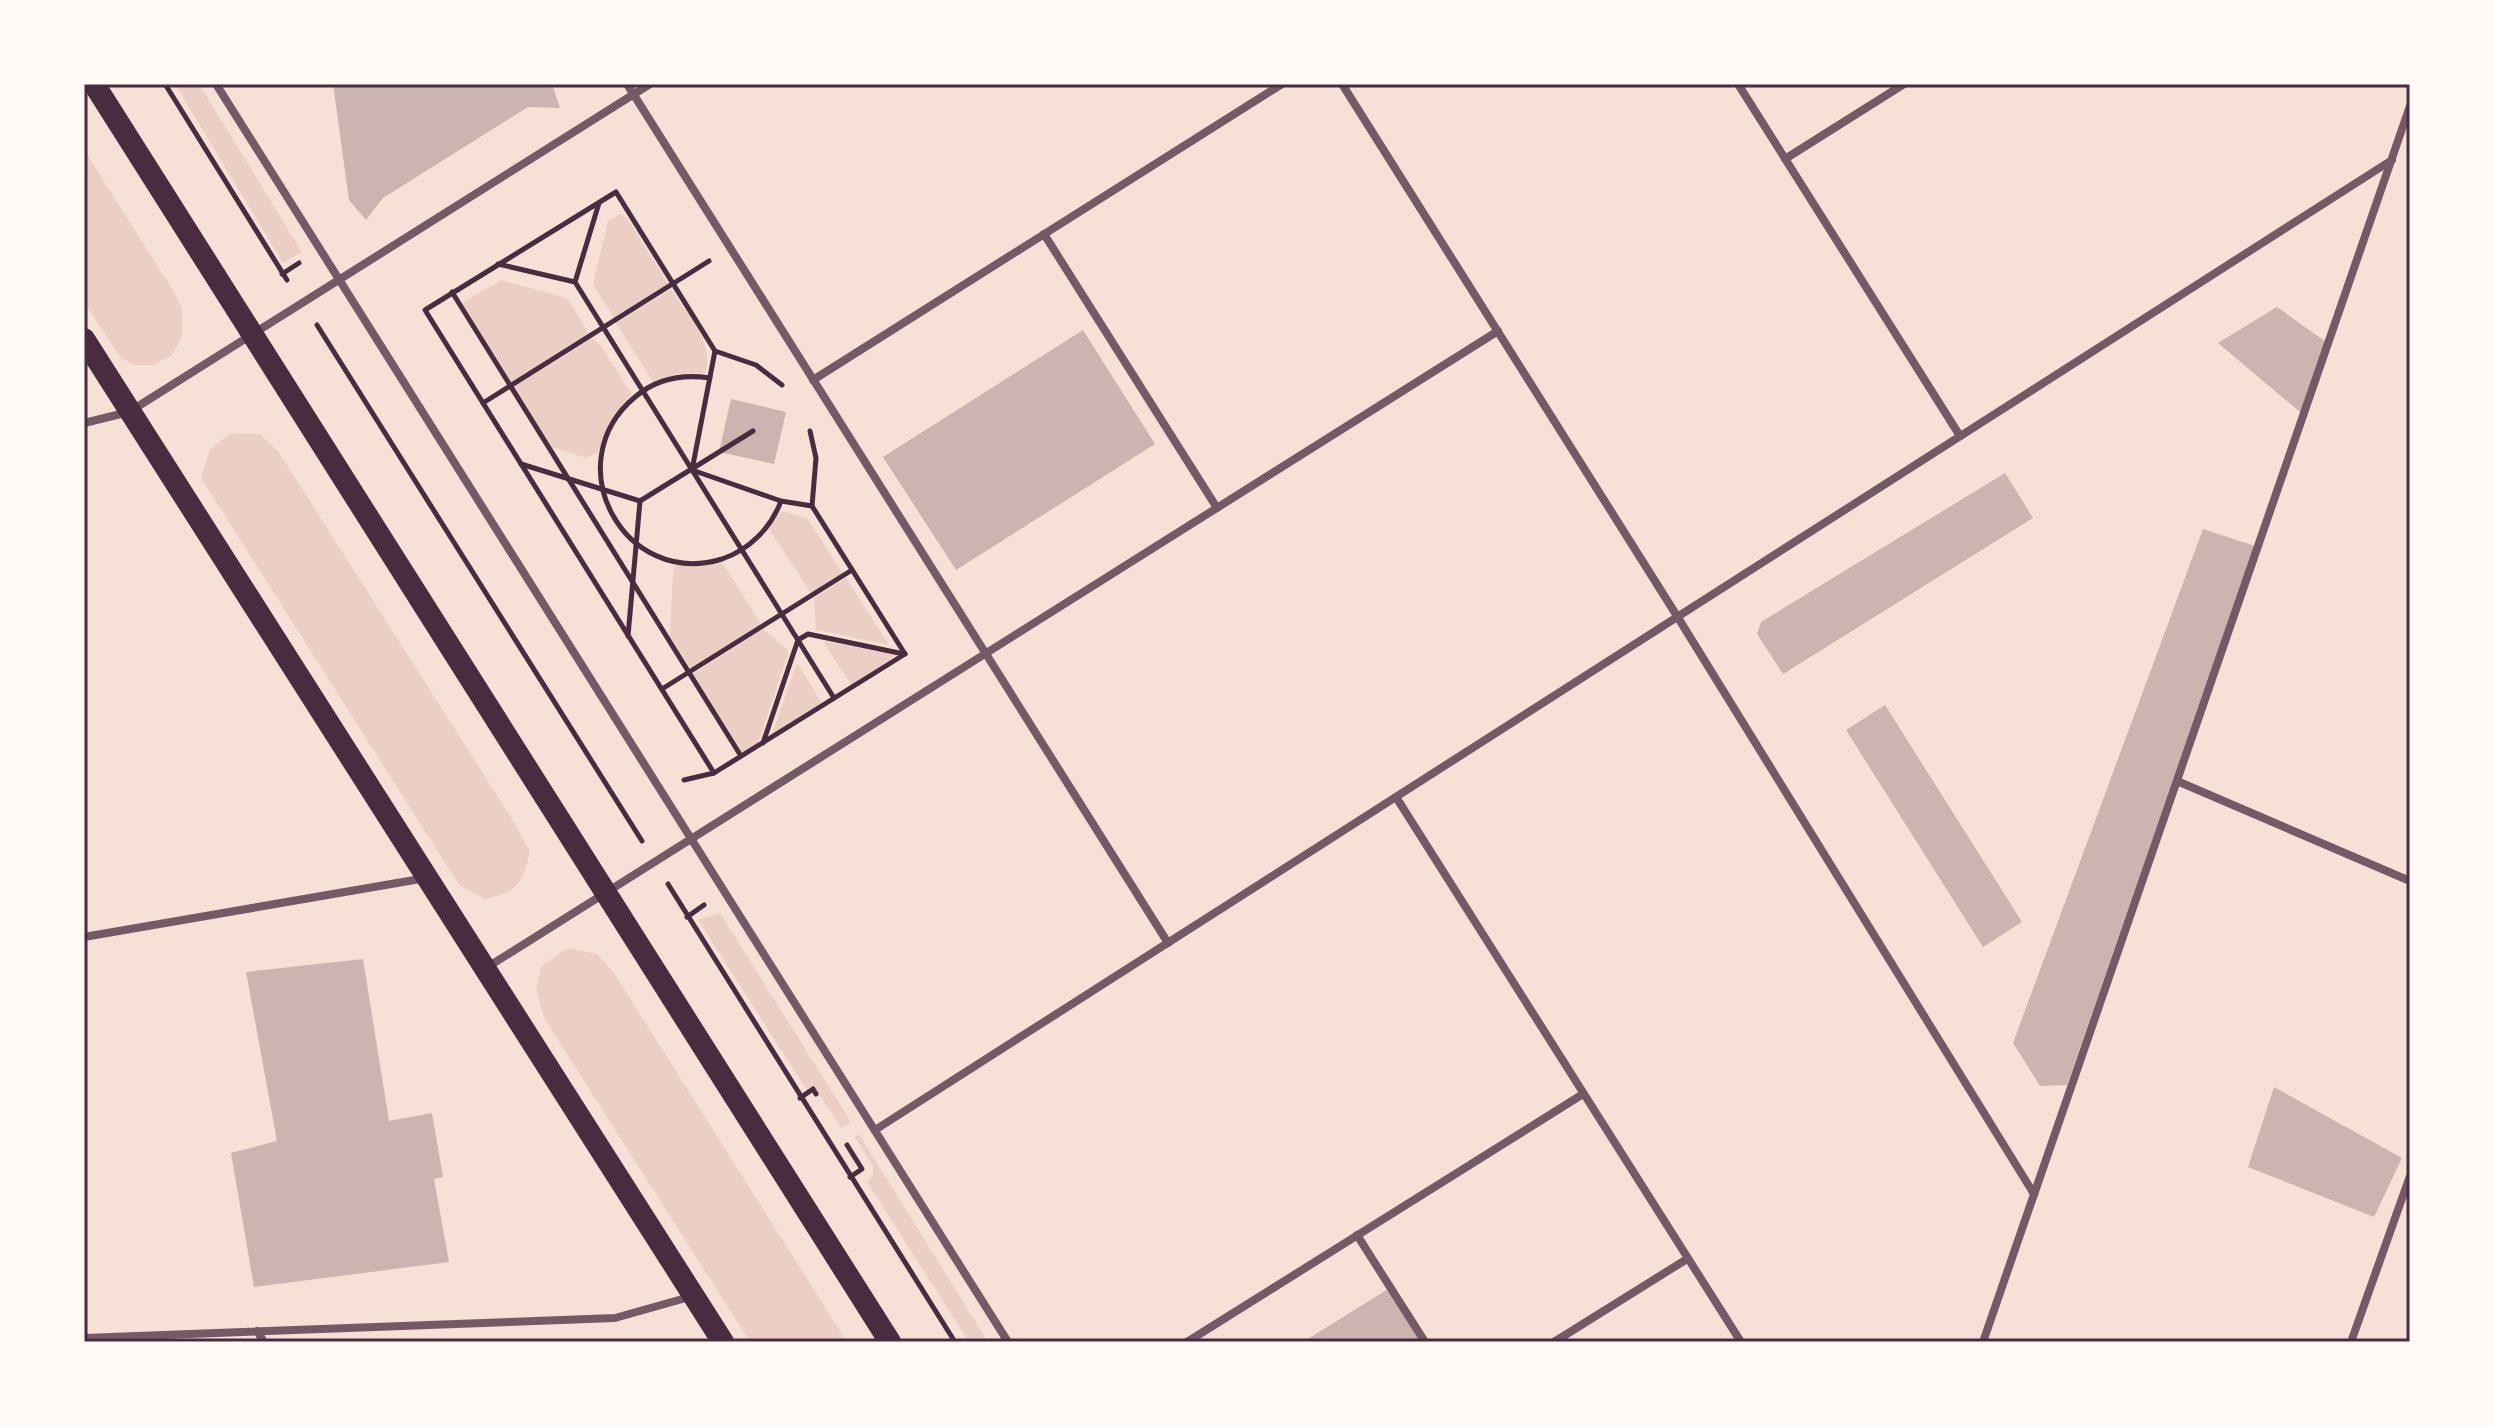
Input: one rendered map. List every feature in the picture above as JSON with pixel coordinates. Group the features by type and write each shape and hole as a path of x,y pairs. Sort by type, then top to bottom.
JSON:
{"highway":[{"path":"94,84 890,1342"},
{"path":"84,339 723,1342"}],"street":[{"path":"216,84 1008,1342"},
{"path":"627,84 1168,943"},
{"path":"84,423 129,412 650,84"},
{"path":"813,380 1282,84"},
{"path":"1342,84 1677,616 2034,1194"},
{"path":"1738,84 1960,436"},
{"path":"1785,159 1904,84"},
{"path":"1983,1342 2410,106"},
{"path":"875,1130 2392,160"},
{"path":"1044,234 1217,508"},
{"path":"485,969 1498,331"},
{"path":"2177,781 2410,881"},
{"path":"1396,797 1741,1342"},
{"path":"84,937 427,878"},
{"path":"1187,1342 1583,1094"},
{"path":"2351,1342 2410,1176"},
{"path":"1357,1235 1425,1342"},
{"path":"1554,1342 1687,1259"},
{"path":"84,1338 615,1318 694,1296"},
{"path":"257,1331 264,1342"}],"path":[{"path":"165,84 282,274 301,261"},
{"path":"714,773 425,310 616,192 715,351 756,365 783,387"},
{"path":"575,282 600,202"},
{"path":"483,403 730,249"},
{"path":"498,264 575,282 834,698"},
{"path":"452,292 741,756"},
{"path":"692,470 715,351"},
{"path":"356,360 345,366 622,809"},
{"path":"710,378 678,377 642,391 616,416 605,438 600,463 602,490 617,523 636,543 661,557 689,563 717,560 742,550 765,530 781,501"},
{"path":"809,426 816,458 812,506 905,654"},
{"path":"521,464 640,501 753,431"},
{"path":"692,470 781,501 812,506"},
{"path":"628,636 640,501"},
{"path":"662,689 852,570"},
{"path":"763,743 798,640 808,634 905,654"},
{"path":"658,786 714,773 905,654"},
{"path":"687,917 955,1342"},
{"path":"843,1137 862,1169 850,1177"}],"shaded area":[{"path":"175,84 199,84 302,252 283,263"},
{"path":"84,150 182,309 182,337 172,355 153,365 134,365 121,358 84,302"},
{"path":"621,214 628,219 668,284 614,318 593,284 608,221"},
{"path":"501,280 567,298 589,334 511,382 462,303"},
{"path":"671,289 703,340 707,362 705,373 676,374 653,382 616,323"},
{"path":"592,338 601,346 632,394 609,422 598,453 586,458 552,447 514,387"},
{"path":"231,433 260,434 278,451 512,819 530,851 525,871 512,889 485,899 459,885 201,478 210,449"},
{"path":"781,511 807,518 843,574 811,593 769,529"},
{"path":"722,562 761,624 691,669 670,636 673,571 677,564 700,566"},
{"path":"846,578 889,645 816,630 814,598"},
{"path":"763,629 789,651 758,743 743,753 693,674"},
{"path":"823,641 897,655 851,685"},
{"path":"797,663 822,703 772,734"},
{"path":"720,913 851,1122 841,1128 814,1086 806,1089 698,920"},
{"path":"568,948 597,954 614,973 847,1342 750,1342 544,1018 536,989 542,965"},
{"path":"859,1134 988,1342 969,1342 867,1182 873,1175 873,1167 855,1137"}],"building":[{"path":"333,84 552,84 560,108 528,107 383,198 366,220 349,200"},
{"path":"2277,307 2326,342 2301,413 2218,343"},
{"path":"1083,330 1155,444 956,570 883,457"},
{"path":"731,399 786,412 774,464 719,452"},
{"path":"2005,473 2033,518 1783,674 1757,634 1761,622"},
{"path":"2203,529 2255,546 2067,1085 2040,1086 2013,1043"},
{"path":"1885,705 2022,922 1983,947 1846,730"},
{"path":"363,959 389,1121 432,1113 443,1177 434,1179 449,1262 254,1287 231,1153 277,1141 246,972"},
{"path":"2274,1087 2402,1158 2374,1217 2248,1167"},
{"path":"1388,1289 1421,1342 1303,1342"}]}
